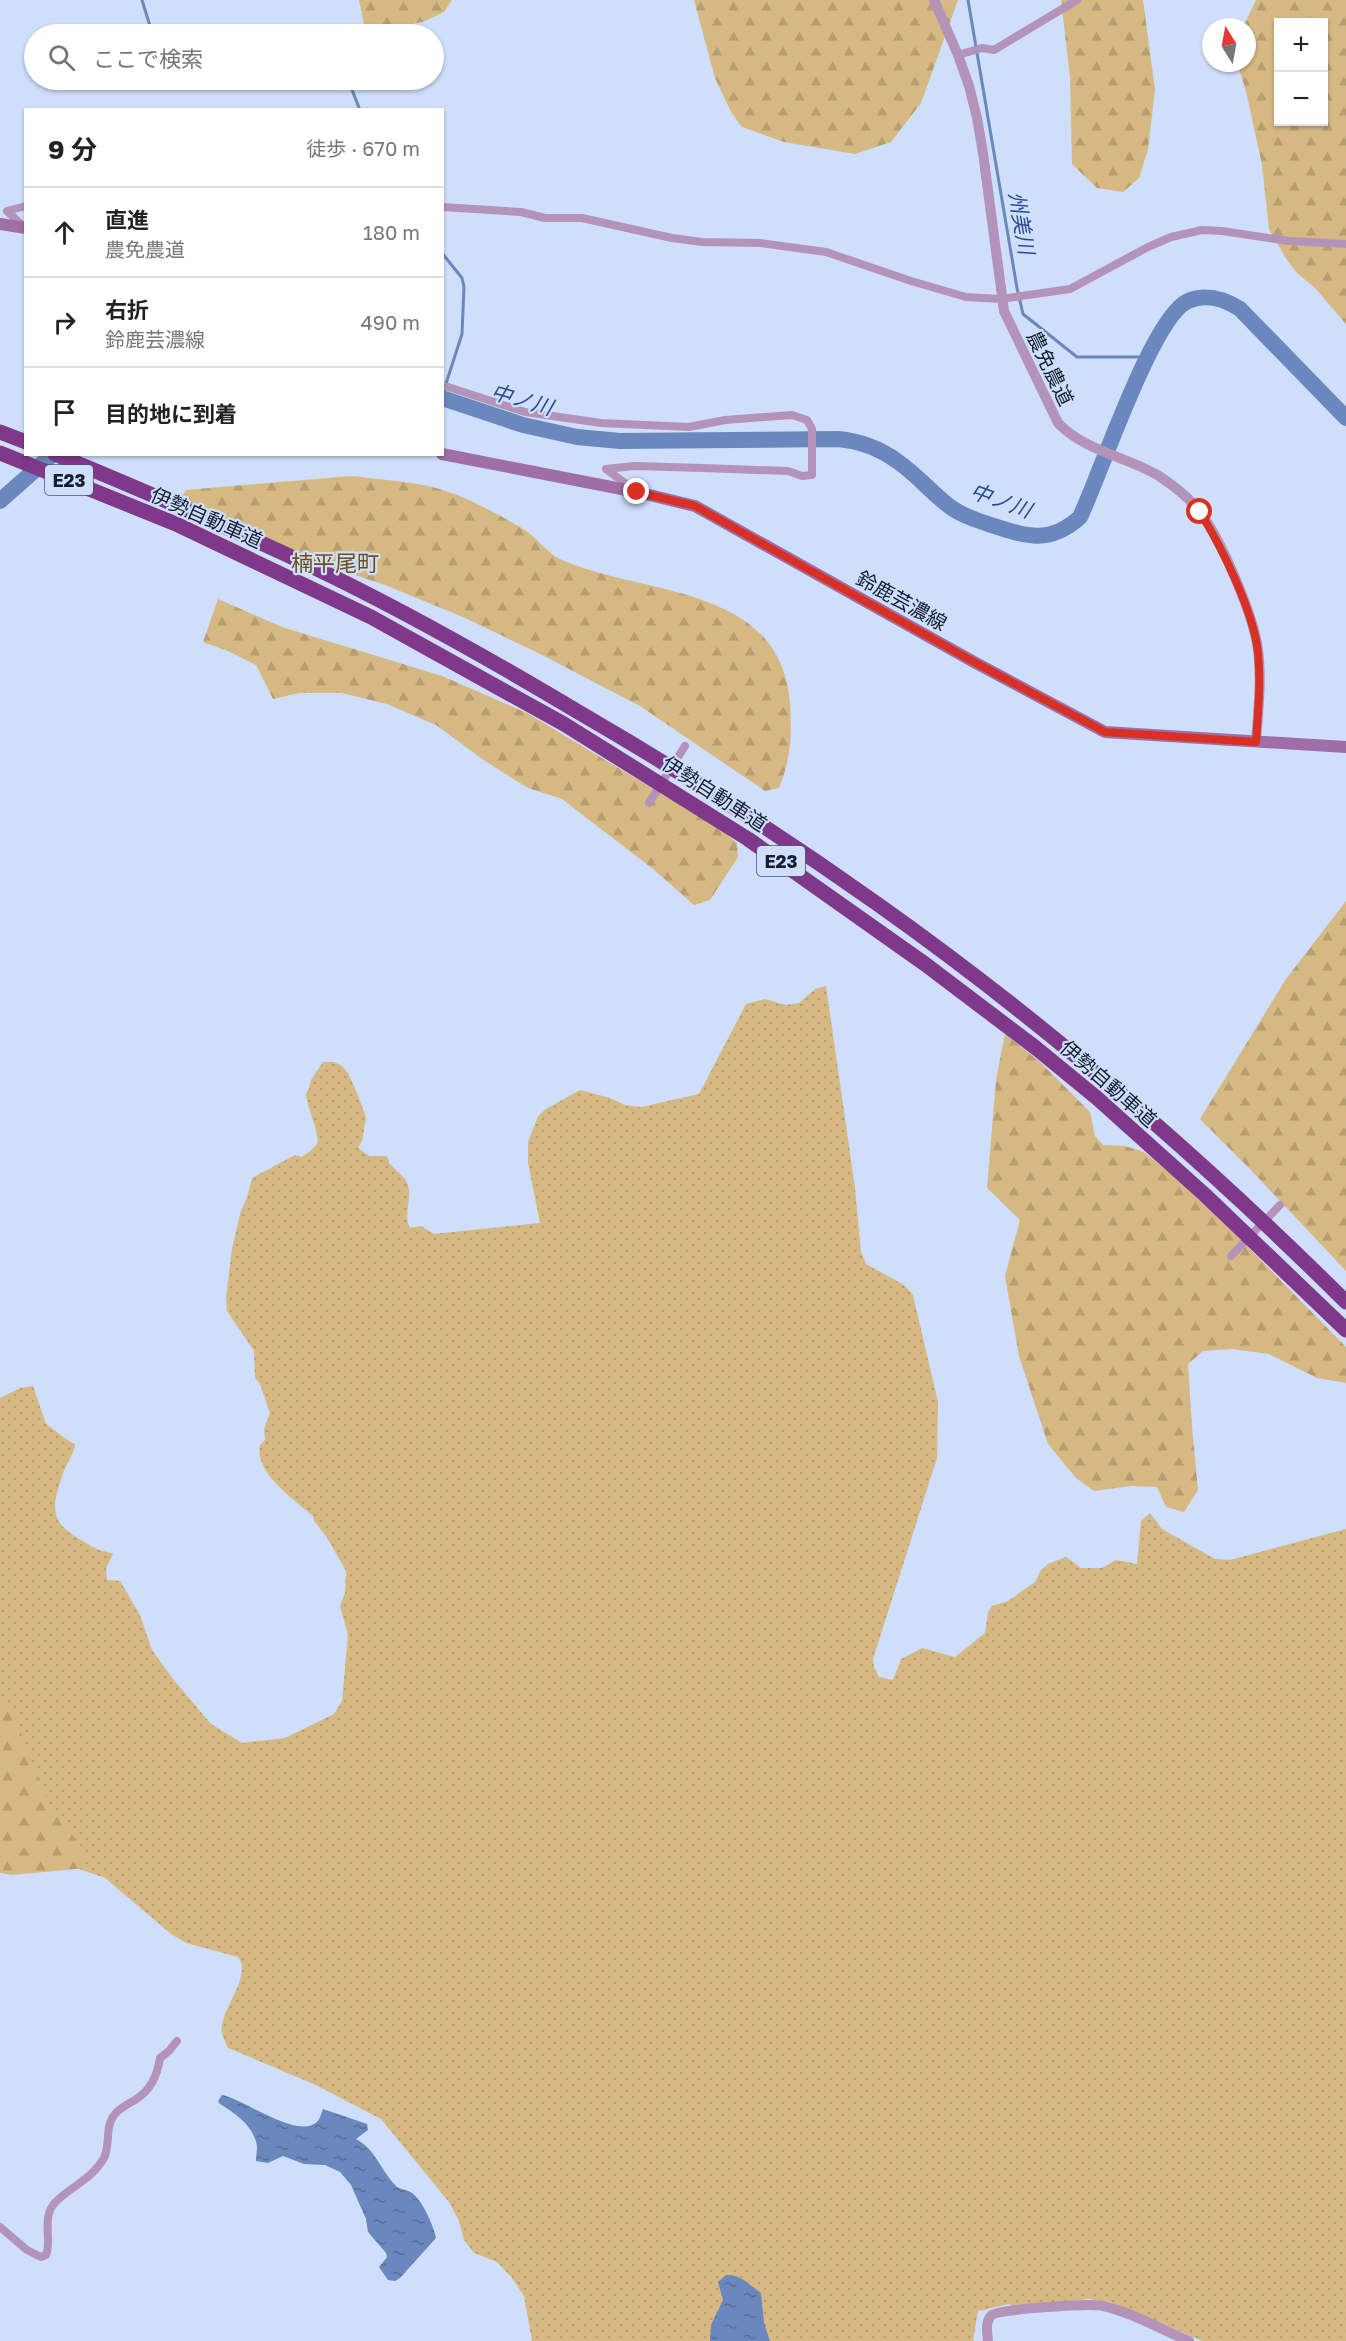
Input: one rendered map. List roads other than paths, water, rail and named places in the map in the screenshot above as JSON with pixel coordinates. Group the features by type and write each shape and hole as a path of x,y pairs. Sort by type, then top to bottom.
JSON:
{"highway":[{"path":"0,432 24,441"},
{"name":"伊勢自動車道","path":"0,453 185,528 306,585 497,685 627,762 787,865 969,996 1097,1098 1243,1230 1346,1330"},
{"name":"伊勢自動車道","path":"60,456 146,491 314,568 439,632 638,747 759,823 879,905 1044,1031 1223,1185 1346,1302"}],"main road":[{"path":"0,224 24,228"},
{"name":"鈴鹿芸濃線","path":"444,454 637,492 695,506 974,662 1105,732 1346,747"}],"street":[{"name":"農免農道","path":"934,0 969,86 983,153 1006,299 1004,311 1058,423 1068,433 1093,448 1156,475 1187,497 1200,512 1215,536 1255,633 1260,675 1256,742"},
{"path":"958,55 982,48 994,50 1030,26 1077,0"},
{"path":"24,207 7,211 24,227"},
{"path":"445,207 521,212 545,218 582,218 672,238 702,242 760,243 822,251 966,297 1006,299 1070,289 1148,247 1172,237 1202,230 1289,242 1346,244"},
{"path":"446,386 525,412 601,423 689,427 725,420 792,415 807,420 812,429 812,475 801,476 788,471 703,468 634,466 606,469 637,492"},
{"path":"649,803 685,746"},
{"path":"1231,1256 1280,1205"},
{"path":"0,2228 34,2254 41,2257 46,2255 48,2250 46,2232 52,2206 93,2174 106,2152 108,2128 112,2119 117,2112 141,2096 148,2088 158,2072 160,2058 177,2041"},
{"path":"988,2341 987,2321 993,2314 1004,2310 1090,2304 1106,2307 1189,2341"}],"water":[{"path":"222,2095 270,2117 297,2126 308,2126 317,2122 323,2109 367,2124 368,2130 356,2139 368,2148 397,2187 416,2196 427,2214 436,2238 400,2278 395,2281 388,2280 379,2267 387,2257 386,2253 368,2232 366,2219 351,2185 340,2172 325,2165 304,2164 283,2156 268,2163 256,2161 257,2146 252,2132 238,2116 220,2104 218,2101"},
{"path":"726,2275 741,2278 761,2293 764,2323 770,2341 710,2341 711,2325 723,2300 718,2282"}],"waterway":[{"path":"142,0 149,24"},
{"name":"州美川","path":"968,0 1023,314 1077,357 1147,357"},
{"path":"352,90 359,108"},
{"path":"444,256 462,278 464,287 462,334 444,390"},
{"name":"中ノ川","path":"444,399 523,425 577,437 620,441 838,439 854,441 890,456 959,512 1003,529 1037,536 1058,532 1080,517 1143,366 1174,313 1188,301 1209,297 1228,302 1240,309 1346,418"},
{"name":"中ノ川","path":"0,501 51,456"}],"district":[{"name":"楠平尾町","path":"335,562"}]}
